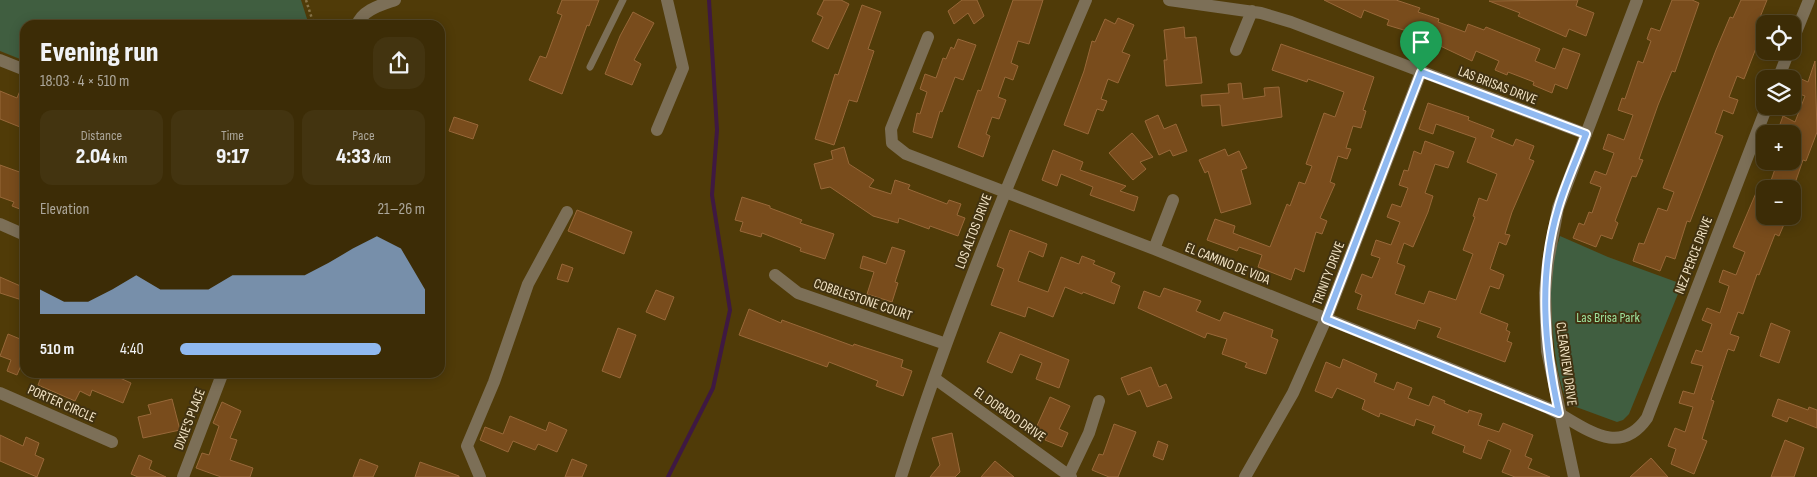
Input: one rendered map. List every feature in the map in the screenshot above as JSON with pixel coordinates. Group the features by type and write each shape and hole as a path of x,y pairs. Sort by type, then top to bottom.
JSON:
{"street":[{"path":"358,20 375,7 395,0"},
{"path":"657,130 683,68 667,0"},
{"name":"LOS ALTOS DRIVE","path":"901,477 946,344 1004,192 1086,0"},
{"name":"LAS BRISAS DRIVE","path":"1169,0 1252,11 1291,22 1586,134"},
{"name":"CLEARVIEW DRIVE","path":"1574,477 1559,413 1547,342 1545,293 1548,262 1558,208 1637,0"},
{"path":"1801,20 1809,0"},
{"path":"1236,50 1252,11"},
{"name":"EL CAMINO DE VIDA","path":"928,37 892,122 892,143 906,154 1154,249 1559,413 1584,429 1602,436 1618,438 1628,436 1640,428 1649,414"},
{"path":"0,60 20,68"},
{"name":"TRINITY DRIVE","path":"1246,477 1294,393 1326,319 1421,72"},
{"name":"NEZ PERCE DRIVE","path":"1649,414 1763,115"},
{"path":"1154,249 1172,200"},
{"path":"480,477 466,446 494,382 528,284 567,212"},
{"path":"0,224 20,233"},
{"name":"COBBLESTONE COURT","path":"775,275 798,293 946,344"},
{"name":"DIXIE'S PLACE","path":"183,477 221,378"},
{"name":"EL DORADO DRIVE","path":"934,378 1069,476 1089,433 1099,401"},
{"name":"PORTER CIRCLE","path":"0,393 112,442"}],"lane":[{"path":"590,67 623,0"}],"path":[{"path":"306,0 312,20"}],"green space":[{"path":"0,0 301,0 307,20 20,20 20,59 0,51"},
{"name":"Las Brisa Park","path":"1560,236 1608,257 1682,284 1629,414 1623,420 1617,422 1568,404 1563,391 1556,357 1551,302 1551,270"}],"building":[{"path":"562,0 599,0 589,26 587,25 562,94 529,80 540,56 546,58 562,15 557,13"},
{"path":"824,0 841,0 849,4 828,49 812,41 823,17 817,14"},
{"path":"962,0 977,0 984,16 974,24 968,13 954,24 948,11"},
{"path":"1013,0 1043,0 1029,44 1018,41 1011,63 1018,66 1013,80 1005,77 998,97 1006,100 999,119 992,117 986,134 990,136 983,157 958,147 978,90 981,91"},
{"path":"1324,0 1396,0 1420,8 1418,12 1439,19 1438,22 1465,32 1468,24 1484,30 1486,27 1540,49 1535,61 1555,69 1563,48 1580,54 1567,89 1555,84 1552,93 1533,85 1534,82 1508,72 1507,75 1495,70 1499,61 1476,51 1472,61 1436,44 1437,40 1387,25 1389,20 1364,10 1361,18"},
{"path":"1578,0 1576,6 1594,13 1586,36 1569,29 1566,37 1518,16 1520,13 1489,1"},
{"path":"1672,0 1692,0 1699,3 1675,72 1672,71 1658,105 1639,159 1643,160 1636,177 1632,176 1615,221 1618,223 1612,239 1601,235 1596,247 1573,238 1579,223 1584,225 1589,212 1592,213 1601,187 1590,183 1595,171 1606,175 1614,153 1603,149 1608,134 1624,140 1633,115 1618,110 1622,98 1625,99 1638,61 1643,63 1651,41 1647,39 1651,28 1660,31"},
{"path":"1741,0 1767,0 1761,15 1756,15 1756,48 1744,79 1737,76 1729,97 1738,100 1733,114 1723,110 1715,133 1723,136 1690,222 1687,221 1675,259 1666,256 1660,271 1633,261 1639,243 1644,244 1658,208 1667,211 1674,192 1663,188 1716,50 1730,17 1733,18"},
{"path":"862,5 881,12 868,49 874,51 857,102 849,100 834,145 815,139 835,74 838,75"},
{"path":"633,12 654,23 634,60 641,64 632,85 605,74 620,36"},
{"path":"1118,18 1134,25 1122,52 1130,55 1118,83 1108,79 1101,99 1107,101 1103,111 1097,109 1088,134 1064,125 1084,71 1092,41 1095,42 1105,19 1115,24"},
{"path":"1184,27 1185,38 1196,37 1202,83 1166,86 1164,60 1167,60 1164,30"},
{"path":"958,39 976,45 963,80 955,77 942,112 940,111 932,138 913,132 917,113 920,114 927,92 920,89 925,74 936,78 943,58 946,59 951,47 954,49"},
{"path":"1281,44 1374,77 1363,110 1366,111 1361,128 1353,126 1346,148 1351,149 1347,159 1338,156 1330,182 1335,184 1320,218 1327,221 1322,234 1316,232 1304,272 1295,268 1291,280 1258,267 1262,255 1239,247 1237,251 1207,240 1215,219 1235,226 1233,233 1270,247 1287,204 1290,206 1299,182 1305,184 1312,166 1306,164 1324,113 1335,117 1344,92 1308,79 1307,82 1272,70"},
{"path":"1815,61 1817,132 1806,161 1803,160 1801,166 1801,125 1780,125 1783,116 1795,122 1798,115 1801,115 1801,106 1805,96 1801,95 1801,79 1808,82"},
{"path":"1241,83 1243,99 1265,96 1264,88 1279,87 1282,117 1222,126 1220,105 1202,106 1201,95 1229,93 1228,84"},
{"path":"0,91 17,98 20,91 20,127 0,119"},
{"path":"1428,103 1469,117 1468,120 1494,130 1491,137 1513,146 1516,139 1534,146 1529,159 1534,161 1512,212 1505,234 1510,235 1506,245 1499,242 1490,269 1504,275 1499,289 1490,286 1480,313 1508,324 1506,330 1510,332 1507,341 1512,343 1505,362 1437,337 1441,328 1418,320 1415,329 1357,309 1362,295 1355,292 1362,274 1372,278 1380,258 1371,255 1376,240 1391,245 1400,222 1387,217 1392,204 1401,207 1408,188 1399,185 1404,170 1408,171 1414,151 1421,154 1425,141 1454,152 1448,168 1435,164 1425,193 1433,196 1413,247 1404,243 1397,263 1405,266 1395,294 1424,304 1429,291 1456,300 1473,254 1463,250 1475,217 1473,216 1479,198 1487,201 1497,174 1467,162 1476,138 1436,124 1433,134 1419,129"},
{"path":"1158,115 1164,129 1176,124 1187,151 1173,156 1170,150 1159,155 1145,121"},
{"path":"454,117 478,125 473,139 449,131"},
{"path":"1132,133 1153,157 1140,162 1146,169 1133,180 1109,153"},
{"path":"844,147 849,164 874,180 869,187 891,194 895,180 910,185 908,189 947,204 949,200 961,204 957,215 965,218 958,236 930,226 929,229 899,218 898,223 873,216 830,187 821,189 814,164 833,159 831,151"},
{"path":"1225,149 1228,156 1239,151 1247,168 1241,170 1251,204 1221,213 1208,171 1205,173 1199,160"},
{"path":"1053,150 1083,162 1080,170 1126,186 1120,191 1138,197 1134,211 1090,195 1093,187 1061,174 1057,186 1042,180"},
{"path":"0,165 20,172 20,209 12,206 14,202 0,197"},
{"path":"1775,170 1800,170 1796,180 1771,180"},
{"path":"1756,193 1756,225 1784,225 1779,236 1775,234 1759,275 1757,274 1743,314 1738,312 1730,334 1739,337 1734,351 1728,349 1711,400 1714,401 1702,439 1707,441 1694,474 1671,464 1676,449 1668,446 1675,428 1685,432 1693,407 1679,403 1683,391 1694,394 1703,366 1691,363 1696,350 1702,352 1712,324 1702,320 1707,308 1720,313 1729,286 1719,282 1723,270 1736,275 1745,252 1733,247"},
{"path":"742,197 770,206 770,208 802,220 800,223 834,234 825,259 800,251 801,248 762,233 761,237 740,231 743,222 735,220"},
{"path":"577,210 632,232 624,254 568,231"},
{"path":"1010,230 1047,244 1043,257 1029,251 1018,281 1048,292 1061,257 1079,264 1082,256 1095,261 1093,264 1115,273 1111,282 1120,286 1114,304 1065,287 1053,317 1028,307 1025,317 991,305 1004,269 997,266"},
{"path":"892,247 905,251 895,282 898,283 892,302 867,294 874,272 860,268 863,256 886,264"},
{"path":"562,264 573,268 568,282 557,279"},
{"path":"0,277 20,286 20,299 0,293"},
{"path":"1164,288 1201,301 1196,311 1220,321 1224,312 1273,330 1271,337 1278,340 1266,374 1245,367 1247,363 1222,354 1227,339 1207,333 1205,338 1138,308 1144,291 1160,297"},
{"path":"656,290 674,297 665,320 646,312"},
{"path":"749,309 781,323 782,320 853,346 854,344 903,360 901,367 912,371 903,396 876,386 878,381 829,362 827,367 739,335"},
{"path":"1771,323 1790,331 1779,363 1760,356"},
{"path":"618,328 636,335 620,378 602,371"},
{"path":"1000,332 1069,360 1059,388 1036,379 1042,363 1020,354 1012,373 987,362"},
{"path":"8,334 20,339 20,368 17,375 7,371 11,360 0,356"},
{"path":"1343,359 1377,374 1374,382 1394,390 1397,382 1412,388 1408,398 1429,406 1433,396 1468,413 1469,410 1482,414 1478,425 1499,432 1503,423 1533,435 1525,456 1532,459 1528,468 1550,477 1515,477 1502,472 1511,450 1488,440 1481,459 1463,452 1465,446 1432,433 1435,426 1416,419 1414,426 1380,413 1379,417 1362,409 1365,400 1337,388 1332,398 1315,391 1326,362 1340,368"},
{"path":"1151,367 1159,387 1166,384 1172,398 1147,407 1140,390 1128,395 1121,378"},
{"path":"41,378 120,378 131,383 123,403 92,390 90,396 80,391 75,401 38,385"},
{"path":"1050,397 1070,406 1059,429 1068,433 1062,447 1045,440 1048,434 1036,428"},
{"path":"172,399 180,430 143,438 138,417 151,414 148,405"},
{"path":"1778,399 1808,410 1809,407 1817,410 1817,428 1789,417 1787,422 1772,416"},
{"path":"222,402 241,411 230,438 237,440 230,460 253,468 250,477 221,477 196,468 202,453 209,455 219,426 213,423"},
{"path":"510,416 546,431 549,422 567,430 557,452 538,444 535,450 513,441 508,452 480,440 485,427 503,434"},
{"path":"1114,424 1136,432 1118,477 1109,477 1092,470 1099,454 1103,455"},
{"path":"952,433 960,472 955,477 930,477 940,465 932,438"},
{"path":"0,435 23,446 26,437 39,443 35,455 44,459 37,477 0,461"},
{"path":"1785,440 1804,448 1794,477 1771,477"},
{"path":"1158,441 1168,445 1163,460 1153,456"},
{"path":"139,455 152,461 149,469 166,477 138,477 131,474"},
{"path":"1651,458 1668,477 1630,477"},
{"path":"360,459 378,466 373,477 353,477"},
{"path":"572,459 587,465 582,477 565,477"},
{"path":"995,461 1014,477 981,477"},
{"path":"420,462 459,476 459,477 415,477"}],"waterway":[{"path":"668,477 713,388 730,310 712,195 717,130 709,0"}],"route":[{"path":"1421,72 1586,134 1558,208 1551,237 1545,293 1548,352 1559,413 1326,319 1421,72"}]}
